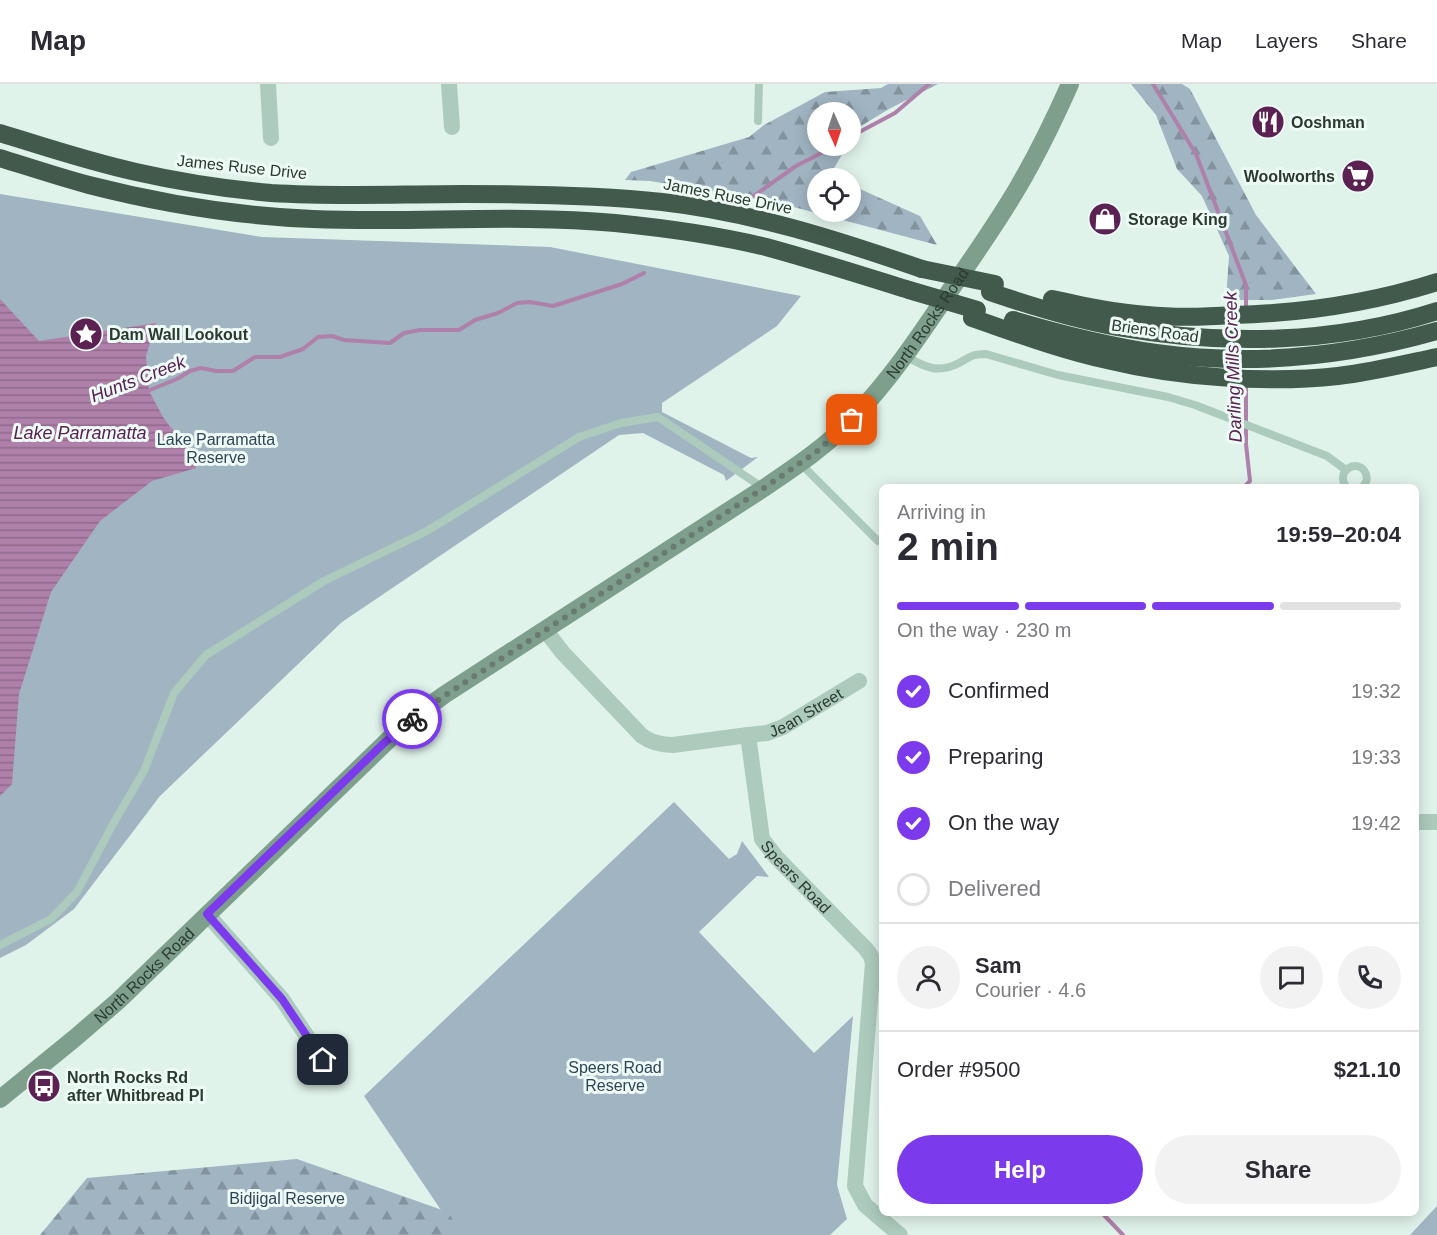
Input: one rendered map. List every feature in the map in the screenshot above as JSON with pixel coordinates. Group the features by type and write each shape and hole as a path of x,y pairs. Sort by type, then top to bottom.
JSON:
{"highway":[{"name":"James Ruse Drive","path":"0,133 135,172 181,181 259,191 328,195 567,195 666,202 721,212 814,235 922,269 993,288 1035,307 1092,322 1156,333 1249,340 1289,338 1377,326 1437,310"},
{"name":"Briens Road","path":"0,158 120,193 223,212 313,219 565,220 675,230 765,247 909,290 975,314 1064,335 1157,353 1208,367 1250,359 1347,351 1437,331"},
{"path":"993,288 1111,311 1168,317 1289,312 1391,296 1437,282"},
{"path":"1208,367 1289,379 1354,374 1437,357"}],"main road":[{"name":"North Rocks Road","path":"0,1098 118,1001 407,722 764,488 816,452 852,420 906,356 976,252 1016,190 1050,128 1070,84"}],"street":[{"path":"268,84 271,138"},
{"path":"449,84 452,127"},
{"path":"545,630 563,653 649,741 673,746 748,735"},
{"name":"Jean Street","path":"748,735 767,733 783,727 859,681"},
{"name":"Speers Road","path":"748,735 762,840 871,956 873,963 855,1186 866,1205 900,1235"},
{"path":"1419,822 1437,822"},
{"path":"207,914 282,999 332,1074"}],"lane":[{"path":"758,121 759,84"},
{"path":"906,356 921,365 934,369 958,364 969,356 986,354 1058,375 1168,397 1195,405 1327,456 1346,470"},
{"path":"0,945 51,919 77,892 144,771 174,693 206,655 324,581 427,531 579,437 621,423 658,417 764,488"},
{"path":"800,463 878,541"},
{"path":"1345,484 1343,475 1351,466 1356,466 1366,472 1367,480 1364,484"}],"green space":[{"path":"888,84 938,84 861,126 861,102 807,102 807,156 841,156 834,168 807,168 807,211 771,201 650,181 625,180 631,172 749,137 764,125 825,92 881,88"},
{"path":"1131,84 1182,84 1190,89 1256,215 1316,294 1272,300 1226,300 1229,256 1202,196 1177,169 1156,115"},
{"path":"861,189 920,216 937,245 850,222 861,222"},
{"name":"Lake Parramatta Reserve","path":"0,194 262,237 550,247 801,296 777,326 662,403 662,412 751,458 758,457 726,481 724,475 643,433 619,435 342,622 160,796 74,909 26,945 0,958"},
{"name":"Speers Road Reserve","path":"674,802 729,859 737,854 742,841 769,877 757,876 699,932 814,1053 853,1016 837,1185 847,1219 830,1235 441,1235 443,1213 364,1096"},
{"name":"Bidjigal Reserve","path":"297,1159 448,1212 462,1235 40,1235 87,1178"},
{"path":"1437,1206 1437,1235 1410,1235"}],"water":[{"name":"Lake Parramatta","path":"0,299 39,341 156,323 146,356 149,391 171,428 189,442 196,468 152,481 100,521 51,592 19,694 12,784 0,796"}],"waterway":[{"name":"Hunts Creek","path":"861,131 895,113 929,84"},
{"name":"Darling Mills Creek","path":"1153,84 1196,154 1246,285 1246,309"},
{"name":"Hunts Creek","path":"745,202 796,166 816,156"},
{"name":"Hunts Creek","path":"145,392 201,368 233,371 255,357 280,357 303,349 318,337 332,336 344,340 390,343 404,333 420,330 459,330 475,320 498,313 517,303 530,302 553,306 622,284 644,273"},
{"name":"Darling Mills Creek","path":"1246,383 1246,444 1250,481 1247,484"},
{"name":"Darling Mills Creek","path":"1105,1216 1123,1235"}],"way so far":[{"path":"412,719 764,488 816,452 852,420"}],"place":[{"name":"Ooshman","path":"1268,122"},
{"name":"Woolworths","path":"1358,176"},
{"name":"Storage King","path":"1105,219"},
{"name":"Dam Wall Lookout","path":"86,334"},
{"name":"North Rocks Rd after Whitbread Pl","path":"44,1086"}],"route":[{"path":"323,1060 282,999 207,914 383,744 412,719"}]}
